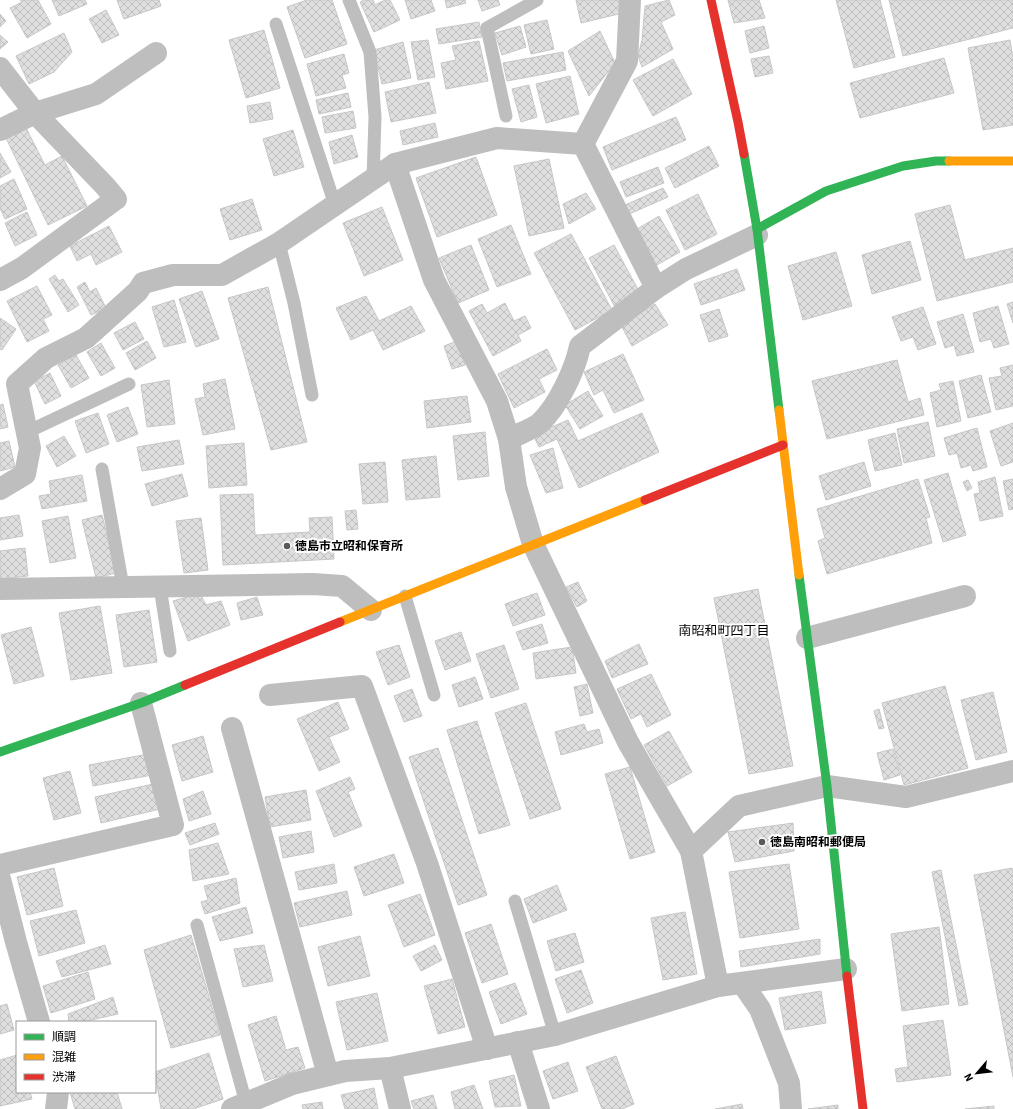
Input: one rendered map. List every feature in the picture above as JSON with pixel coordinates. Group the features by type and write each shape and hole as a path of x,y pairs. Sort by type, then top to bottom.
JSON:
{"street":[{"path":"583,144 627,61 630,0"},
{"path":"711,0 738,122 757,232 807,638 827,786 846,969 863,1109"},
{"path":"0,130 36,113 96,94 156,53"},
{"path":"0,68 36,113 116,199 22,268 0,280"},
{"path":"0,489 25,474 30,448 17,384 46,358 86,338 138,291 143,283 173,275 222,275 279,243 395,164 497,138 583,144"},
{"path":"583,144 656,288"},
{"path":"509,439 539,424 557,403 577,360 580,346 656,288 686,269 757,232 826,191 903,166 936,161 1013,161"},
{"path":"395,164 434,280 497,401 509,439 516,487 533,544 628,742 691,851 718,986"},
{"path":"0,752 141,703 533,544 783,445"},
{"path":"0,589 313,584 342,586 371,610"},
{"path":"807,638 964,596"},
{"path":"270,695 362,686 428,863 487,1048"},
{"path":"0,865 173,825 141,703"},
{"path":"232,728 328,1075"},
{"path":"691,851 739,806 827,786 906,798 1013,770"},
{"path":"0,879 39,1021"},
{"path":"239,1106 272,1101 292,1084 345,1071 390,1068 555,1035 718,986 846,969"},
{"path":"742,983 760,1009 789,1083 791,1109"},
{"path":"518,1042 539,1109"},
{"path":"390,1068 400,1109"},
{"path":"56,1109 58,1093"}],"lane":[{"path":"349,0 370,52 375,117 373,179"},
{"path":"506,116 487,28 537,0"},
{"path":"276,24 334,205"},
{"path":"279,243 294,302 312,395"},
{"path":"27,432 129,384"},
{"path":"102,469 123,587"},
{"path":"160,587 170,650"},
{"path":"405,596 434,695"},
{"path":"515,901 555,1035"},
{"path":"197,925 239,1106"}],"building":[{"path":"20,0 38,0 51,24 27,38 10,8 22,2"},
{"path":"52,0 85,0 87,4 59,16"},
{"path":"117,0 159,0 161,6 124,19"},
{"path":"307,0 332,0 347,44 305,58 287,7"},
{"path":"364,0 373,0 375,5 385,0 390,0 400,20 374,32 360,2"},
{"path":"405,0 431,0 435,11 411,19"},
{"path":"445,0 465,0 466,3 447,8"},
{"path":"478,0 498,0 500,5 482,11"},
{"path":"576,0 620,0 623,13 581,23"},
{"path":"669,0 675,15 661,22 673,49 642,67 638,56 642,40 645,6"},
{"path":"728,0 759,0 765,18 734,23"},
{"path":"836,0 880,0 895,57 854,68"},
{"path":"889,0 1013,0 1013,28 903,56"},
{"path":"106,10 119,35 102,43 89,19"},
{"path":"0,14 6,21 0,27"},
{"path":"547,20 554,49 531,54 524,25"},
{"path":"479,22 482,37 439,44 436,29"},
{"path":"520,26 526,47 502,55 495,33"},
{"path":"764,26 769,48 750,53 745,31"},
{"path":"264,30 280,88 246,98 229,40"},
{"path":"600,31 615,63 589,96 568,51"},
{"path":"64,33 72,52 54,72 29,84 16,56"},
{"path":"0,35 8,42 0,49"},
{"path":"428,40 435,77 418,80 411,42"},
{"path":"1010,40 1013,58 1013,125 983,130 968,48"},
{"path":"479,41 488,81 446,89 441,63 456,60 452,46"},
{"path":"403,42 411,78 382,84 374,50"},
{"path":"563,52 566,70 507,81 503,63"},
{"path":"344,54 349,73 342,75 346,88 316,96 307,64"},
{"path":"769,56 773,73 755,77 751,59"},
{"path":"944,58 954,93 860,118 850,83"},
{"path":"673,59 692,94 653,116 633,80"},
{"path":"570,76 579,114 546,123 536,84"},
{"path":"429,82 436,113 391,122 385,92"},
{"path":"529,85 537,117 521,122 512,89"},
{"path":"348,93 351,107 319,114 316,100"},
{"path":"270,102 273,119 250,123 247,106"},
{"path":"353,111 356,128 325,133 322,117"},
{"path":"676,117 686,140 612,170 603,147"},
{"path":"435,123 438,137 403,145 400,131"},
{"path":"26,128 45,165 62,156 87,206 48,225 6,138"},
{"path":"293,130 304,167 274,176 263,139"},
{"path":"352,135 358,157 334,164 329,142"},
{"path":"709,146 719,166 675,188 665,168"},
{"path":"0,153 11,172 0,178"},
{"path":"476,157 497,215 437,237 416,178"},
{"path":"549,159 564,228 529,236 514,166"},
{"path":"658,167 664,183 626,197 620,182"},
{"path":"14,179 27,209 5,219 0,208 0,186"},
{"path":"663,188 668,197 627,215 623,206"},
{"path":"586,193 596,209 569,224 563,204"},
{"path":"698,194 717,234 685,250 666,210"},
{"path":"252,199 262,230 230,240 220,209"},
{"path":"950,205 965,260 1013,248 1013,282 937,301 915,214"},
{"path":"382,207 403,260 364,276 343,223"},
{"path":"27,212 37,235 15,246 5,223"},
{"path":"659,216 680,252 655,266 634,231"},
{"path":"511,225 531,274 497,287 478,239"},
{"path":"109,226 122,252 96,265 91,254 77,261 70,246"},
{"path":"571,234 612,310 575,330 534,253"},
{"path":"910,241 921,280 872,294 862,255"},
{"path":"471,245 489,290 458,303 439,258"},
{"path":"614,245 641,295 616,309 589,258"},
{"path":"836,252 852,306 803,320 788,266"},
{"path":"737,269 745,290 701,305 694,284"},
{"path":"55,275 59,281 63,279 79,305 68,312 49,279"},
{"path":"85,282 90,292 96,288 106,308 91,315 77,287"},
{"path":"37,286 52,315 43,319 49,331 27,342 7,301"},
{"path":"268,287 307,442 271,450 228,298"},
{"path":"202,291 219,339 196,347 179,299"},
{"path":"366,296 379,321 411,306 425,331 383,350 373,330 351,340 336,308"},
{"path":"174,300 186,342 164,347 152,307"},
{"path":"1013,302 1013,323 1007,304"},
{"path":"505,303 514,321 525,316 531,328 518,335 521,341 493,356 469,311 482,304 487,313"},
{"path":"655,304 668,325 632,346 621,325"},
{"path":"998,306 1009,344 994,348 991,339 980,342 973,313"},
{"path":"923,307 936,344 918,350 913,337 901,341 892,317"},
{"path":"719,309 728,336 709,342 700,315"},
{"path":"963,314 974,352 957,356 954,345 945,348 937,322"},
{"path":"0,318 16,329 2,350 0,349"},
{"path":"135,322 144,339 123,350 114,333"},
{"path":"147,341 156,358 135,370 126,353"},
{"path":"457,341 465,365 452,369 444,346"},
{"path":"101,343 115,368 101,376 87,352"},
{"path":"547,349 557,370 539,379 545,392 514,408 498,374"},
{"path":"623,354 644,400 614,413 603,390 594,395 584,372"},
{"path":"76,355 89,378 71,388 58,365"},
{"path":"897,360 908,402 920,398 924,415 827,439 812,381"},
{"path":"1013,365 1013,406 996,410 989,378 1002,376 1000,368"},
{"path":"50,373 61,396 45,404 34,381"},
{"path":"981,375 991,412 968,418 959,381"},
{"path":"225,379 235,429 203,435 195,399 205,397 203,384"},
{"path":"169,380 175,424 147,427 141,385"},
{"path":"953,381 961,421 937,427 930,393 941,390 939,384"},
{"path":"588,391 603,416 580,429 565,405"},
{"path":"467,396 471,422 427,428 424,401"},
{"path":"3,404 8,427 0,429 0,405"},
{"path":"128,407 138,434 117,442 107,415"},
{"path":"98,413 109,444 86,453 75,421"},
{"path":"642,413 659,452 579,488 557,439 539,447 533,435 568,420 578,441"},
{"path":"928,422 935,456 904,463 897,429"},
{"path":"1013,423 1013,462 1001,466 990,431"},
{"path":"977,428 987,467 973,471 971,465 961,468 957,453 949,455 944,438"},
{"path":"485,432 489,476 458,480 453,436"},
{"path":"895,433 902,465 875,471 868,440"},
{"path":"64,436 76,456 57,467 46,446"},
{"path":"179,440 184,464 142,471 137,447"},
{"path":"9,441 15,467 0,471 0,443"},
{"path":"244,443 247,485 209,488 206,446"},
{"path":"553,448 563,488 546,493 530,455"},
{"path":"436,456 440,497 406,500 402,460"},
{"path":"385,462 388,502 363,504 359,464"},
{"path":"864,462 871,486 826,500 819,476"},
{"path":"948,473 966,535 943,542 924,480"},
{"path":"182,474 188,496 152,506 145,484"},
{"path":"82,475 87,501 42,509 39,496 51,494 49,481"},
{"path":"995,477 1003,516 980,521 974,494 980,493 978,482"},
{"path":"918,479 930,517 926,518 932,543 827,574 818,541 825,538 817,509"},
{"path":"1013,479 1013,509 1009,510 1003,481"},
{"path":"968,480 972,488 967,491 963,482"},
{"path":"253,494 255,535 310,532 309,518 332,517 334,559 223,565 220,495"},
{"path":"356,510 358,529 347,530 345,511"},
{"path":"19,515 23,536 0,540 0,518"},
{"path":"102,515 116,573 96,578 82,520"},
{"path":"68,516 76,558 50,563 42,521"},
{"path":"201,518 208,570 184,573 176,521"},
{"path":"25,548 28,576 0,579 0,551"},
{"path":"578,582 587,601 577,607 566,587"},
{"path":"758,589 793,766 749,774 714,598"},
{"path":"200,593 206,605 221,601 230,625 188,641 173,601"},
{"path":"537,593 545,615 513,626 505,604"},
{"path":"257,597 263,615 241,620 237,603"},
{"path":"100,606 112,673 71,680 59,613"},
{"path":"149,610 157,662 124,667 116,615"},
{"path":"542,624 548,643 523,650 516,632"},
{"path":"31,627 44,676 14,684 1,635"},
{"path":"461,632 471,661 445,670 435,641"},
{"path":"639,644 648,664 612,678 605,661"},
{"path":"399,645 410,677 388,685 376,652"},
{"path":"504,645 519,689 491,698 476,654"},
{"path":"572,647 576,673 536,679 533,653"},
{"path":"651,674 671,715 647,727 641,714 631,719 617,689"},
{"path":"475,677 483,699 459,707 452,685"},
{"path":"587,684 593,713 580,716 574,687"},
{"path":"945,686 968,768 904,785 882,703"},
{"path":"412,689 422,716 404,722 394,696"},
{"path":"993,692 1007,752 976,760 961,700"},
{"path":"338,702 349,729 329,737 340,762 319,771 297,719"},
{"path":"526,703 561,809 530,819 495,713"},
{"path":"879,709 884,728 879,729 874,711"},
{"path":"477,721 510,825 479,834 447,730"},
{"path":"584,724 587,732 599,729 603,743 561,755 555,732"},
{"path":"669,731 692,772 667,786 644,745"},
{"path":"203,736 213,772 182,781 172,745"},
{"path":"438,748 487,895 458,905 409,757"},
{"path":"893,749 900,775 884,780 877,753"},
{"path":"148,754 152,775 93,786 89,765"},
{"path":"630,767 655,852 630,859 605,774"},
{"path":"70,771 81,813 54,820 43,778"},
{"path":"350,777 355,789 348,792 362,826 334,837 316,791"},
{"path":"153,784 160,809 101,823 95,797"},
{"path":"306,790 311,820 270,827 265,797"},
{"path":"203,791 211,814 189,821 183,799"},
{"path":"215,823 219,834 190,845 185,833"},
{"path":"793,823 794,851 735,862 728,832"},
{"path":"311,831 314,852 283,858 279,837"},
{"path":"218,843 229,874 193,881 189,850"},
{"path":"394,854 404,883 364,896 354,867"},
{"path":"334,864 337,883 299,890 295,872"},
{"path":"789,864 799,929 740,938 729,872"},
{"path":"54,868 63,906 27,915 17,877"},
{"path":"1012,868 1013,874 1013,1077 974,875"},
{"path":"941,870 968,1004 959,1006 932,872"},
{"path":"236,878 240,903 205,914 201,902 208,900 204,886"},
{"path":"557,885 567,910 533,923 524,899"},
{"path":"347,891 352,915 300,927 294,903"},
{"path":"420,894 435,935 404,947 388,905"},
{"path":"246,907 253,933 220,941 212,917"},
{"path":"76,910 85,943 39,956 30,921"},
{"path":"685,912 697,974 663,980 651,918"},
{"path":"491,924 508,974 482,983 465,933"},
{"path":"939,927 949,1004 902,1011 891,934"},
{"path":"575,933 584,962 556,971 547,941"},
{"path":"191,935 220,1035 171,1048 144,950"},
{"path":"360,936 370,976 328,986 318,947"},
{"path":"820,939 820,954 741,967 739,951"},
{"path":"105,945 111,964 62,977 56,961"},
{"path":"264,945 273,981 243,987 234,949"},
{"path":"435,945 442,960 421,971 413,956"},
{"path":"581,970 593,1003 567,1013 555,979"},
{"path":"88,972 95,999 51,1013 43,986"},
{"path":"452,979 465,1027 438,1034 424,986"},
{"path":"515,983 527,1014 501,1024 489,992"},
{"path":"821,991 826,1023 785,1030 779,998"},
{"path":"377,993 388,1041 347,1050 336,1002"},
{"path":"113,997 118,1014 86,1021 69,1021 68,1014"},
{"path":"7,1004 14,1030 0,1034 0,1006"},
{"path":"276,1016 286,1050 298,1047 305,1068 265,1081 248,1025"},
{"path":"943,1020 951,1075 897,1082 895,1069 908,1067 903,1026"},
{"path":"209,1053 223,1099 193,1109 161,1109 156,1072"},
{"path":"16,1055 16,1093 30,1093 32,1099 0,1106 0,1060"},
{"path":"616,1056 634,1104 622,1109 602,1109 586,1067"},
{"path":"568,1062 578,1091 553,1099 543,1071"},
{"path":"514,1075 521,1106 495,1107 489,1081"},
{"path":"474,1085 483,1109 455,1109 451,1092"},
{"path":"374,1088 378,1109 345,1109 341,1095"},
{"path":"70,1093 117,1093 122,1109 75,1109"},
{"path":"433,1095 437,1109 414,1109 411,1101"},
{"path":"322,1102 323,1109 303,1109 302,1105"},
{"path":"742,1104 743,1109 715,1109"},
{"path":"838,1105 838,1109 808,1109"},
{"path":"994,1106 994,1109 965,1109"}],"traffic: fast":[{"path":"744,154 757,229 779,410"},
{"path":"757,229 826,191 903,166 936,161 949,161"},
{"path":"799,575 827,786 847,976"},
{"path":"0,752 141,703 185,685"}],"traffic: slow":[{"path":"949,161 1013,161"},
{"path":"779,410 799,575"},
{"path":"340,622 645,500"}],"traffic: jam":[{"path":"711,0 744,154"},
{"path":"645,500 783,445"},
{"path":"185,685 340,622"},
{"path":"847,976 863,1109"}],"place":[{"name":"徳島市立昭和保育所","path":"287,546"},
{"name":"徳島南昭和郵便局","path":"762,842"}],"district":[{"name":"南昭和町四丁目","path":"724,630"}]}
